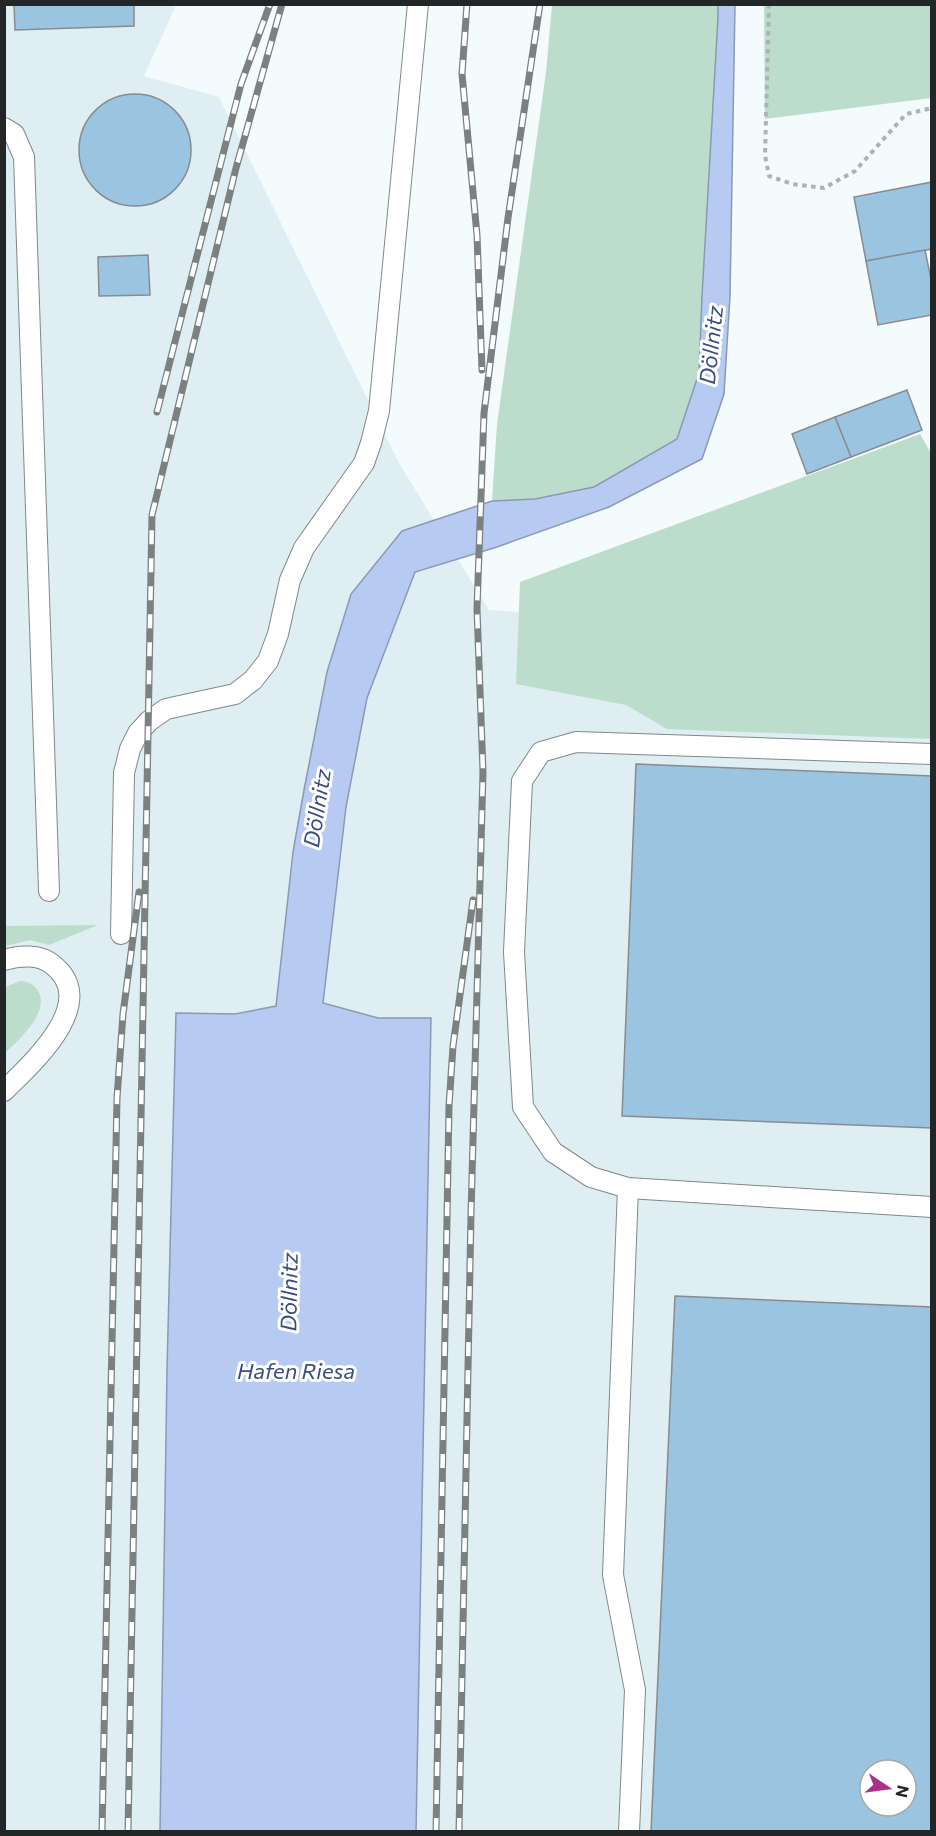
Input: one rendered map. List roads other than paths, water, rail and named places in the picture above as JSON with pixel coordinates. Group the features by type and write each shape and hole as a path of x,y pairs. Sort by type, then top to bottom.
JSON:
{"lane":[{"path":"121,934 124,772 130,749 138,733 149,721 166,709 235,693 253,680 268,661 278,634 290,580 304,548 364,464 372,443 379,411 418,4"},
{"path":"4,128 14,134 24,157 49,891"},
{"path":"932,754 576,742 541,752 522,781 514,952 523,1107 553,1152 591,1177 628,1188 932,1207"},
{"path":"4,960 24,956 38,958 52,964 68,987 68,1003 65,1018 53,1039 4,1090"},
{"path":"628,1188 613,1575 635,1690 629,1832"}],"water":[{"name":"Hafen Riesa","path":"718,5 735,5 730,296 724,394 702,459 609,507 497,547 415,572 367,698 346,807 323,1003 378,1018 431,1018 416,1831 160,1831 167,1370 176,1013 235,1014 276,1006 293,852 327,672 351,594 402,531 492,501 535,499 594,487 677,439 699,373"}],"railway":[{"path":"157,412 241,84 270,4"},
{"path":"128,1832 152,515 236,168 282,4"},
{"path":"467,4 462,74 477,235 482,370"},
{"path":"459,1832 471,1214 483,772 477,609 484,413 508,218 540,4"},
{"path":"102,1832 117,1098 123,1014 139,892"},
{"path":"436,1832 449,1106 453,1046 473,900"}],"water label":[{"name":"Döllnitz","path":"711,345"},
{"name":"Döllnitz","path":"317,808"},
{"name":"Döllnitz","path":"289,1292"}]}
